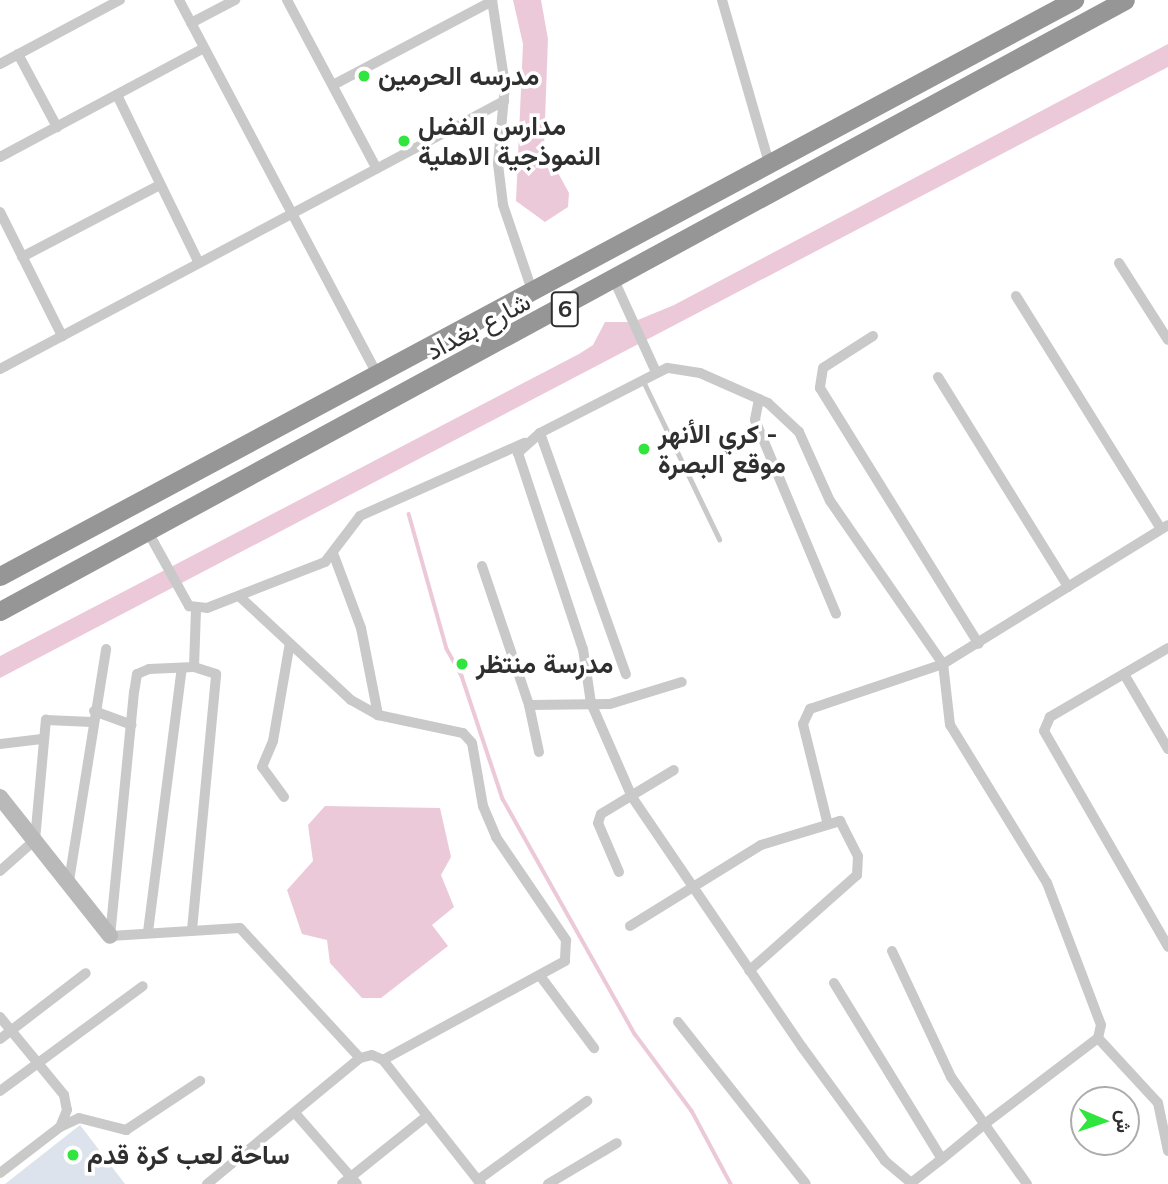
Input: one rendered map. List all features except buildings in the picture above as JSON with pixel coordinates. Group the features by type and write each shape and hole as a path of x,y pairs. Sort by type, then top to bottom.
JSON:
{"highway":[{"name":"شارع بغداد","path":"0,576 533,293 768,159 1074,0"},
{"name":"شارع بغداد","path":"0,611 152,539 1125,0"}],"street":[{"path":"0,64 120,0"},
{"path":"179,0 377,376"},
{"path":"191,23 235,0"},
{"path":"722,0 768,159"},
{"path":"290,1 377,169"},
{"path":"332,85 492,1 505,101 498,164 503,205 533,293"},
{"path":"0,157 204,48"},
{"path":"18,54 57,127"},
{"path":"117,95 199,263"},
{"path":"0,369 505,101"},
{"path":"22,257 160,185"},
{"path":"0,212 62,336"},
{"path":"1119,263 1168,340"},
{"path":"615,282 656,372"},
{"path":"827,821 804,730 806,713 943,664 1164,527 1016,296"},
{"path":"873,336 823,368 820,388 979,644"},
{"path":"193,605 239,596 333,553 360,516 524,443 656,372 689,369 759,399 793,423 831,500 943,664 950,725 1047,883 1097,1013 1098,1038 1158,1103 1168,1151"},
{"path":"938,377 1068,587"},
{"path":"759,399 755,420 836,614"},
{"path":"540,433 626,674"},
{"path":"524,443 519,459 583,649 591,703 632,797 696,888 749,971 885,1161 911,1184 1098,1038"},
{"path":"152,539 193,605 194,667"},
{"path":"333,553 361,628 378,715"},
{"path":"482,566 528,705 539,752"},
{"path":"110,936 240,928 255,937 360,1058 383,1060 541,977 565,961 566,940 496,837 483,806 472,743 444,726 378,715 351,700 239,596"},
{"path":"284,797 262,767 273,741 290,643"},
{"path":"1168,648 1050,717 1044,731 1168,947"},
{"path":"69,881 93,716 106,649"},
{"path":"110,936 137,674 194,667 216,674 192,930"},
{"path":"148,932 182,668"},
{"path":"1124,674 1168,749"},
{"path":"528,705 610,704 681,682"},
{"path":"0,871 35,840 42,739 46,720 93,716 132,725"},
{"path":"0,744 42,739"},
{"path":"619,872 598,823 601,814 674,770"},
{"path":"0,797 110,936"},
{"path":"630,926 696,888 761,845 827,821 840,821 858,856 857,875 749,971"},
{"path":"892,951 951,1077 1027,1184"},
{"path":"0,1040 86,973"},
{"path":"541,977 594,1048"},
{"path":"834,984 942,1158"},
{"path":"0,1091 143,986"},
{"path":"0,1017 64,1094 67,1110 60,1127"},
{"path":"678,1022 806,1184"},
{"path":"207,1184 360,1058"},
{"path":"383,1060 479,1182 587,1101"},
{"path":"0,1173 60,1127 79,1118 126,1130 200,1081"},
{"path":"295,1113 350,1182 428,1116"},
{"path":"548,1184 617,1143"}],"lane":[{"path":"642,379 719,538"}],"shaded area":[{"path":"513,0 541,0 548,39 544,147 569,193 568,207 545,222 516,201 523,44"},
{"path":"1168,44 1168,67 0,678 0,656 579,354 593,345 605,322 633,322 674,305"},
{"path":"325,806 440,808 451,857 441,875 454,907 432,925 448,946 381,998 362,998 330,963 327,940 302,934 287,890 313,861 308,825"},
{"name":"ساحة لعب كرة قدم","path":"80,1125 125,1184 5,1184"}],"waterway":[{"path":"409,514 447,649 462,676 503,799 635,1034 692,1111 731,1184"}],"place":[{"name":"مدرسه الحرمين","path":"364,76"},
{"name":"مدارس الفضل النموذجية الاهلية","path":"404,141"},
{"name":"كري الأنهر - موقع البصرة","path":"644,449"},
{"name":"مدرسة منتظر","path":"462,664"},
{"name":"ساحة لعب كرة قدم","path":"73,1155"}]}
